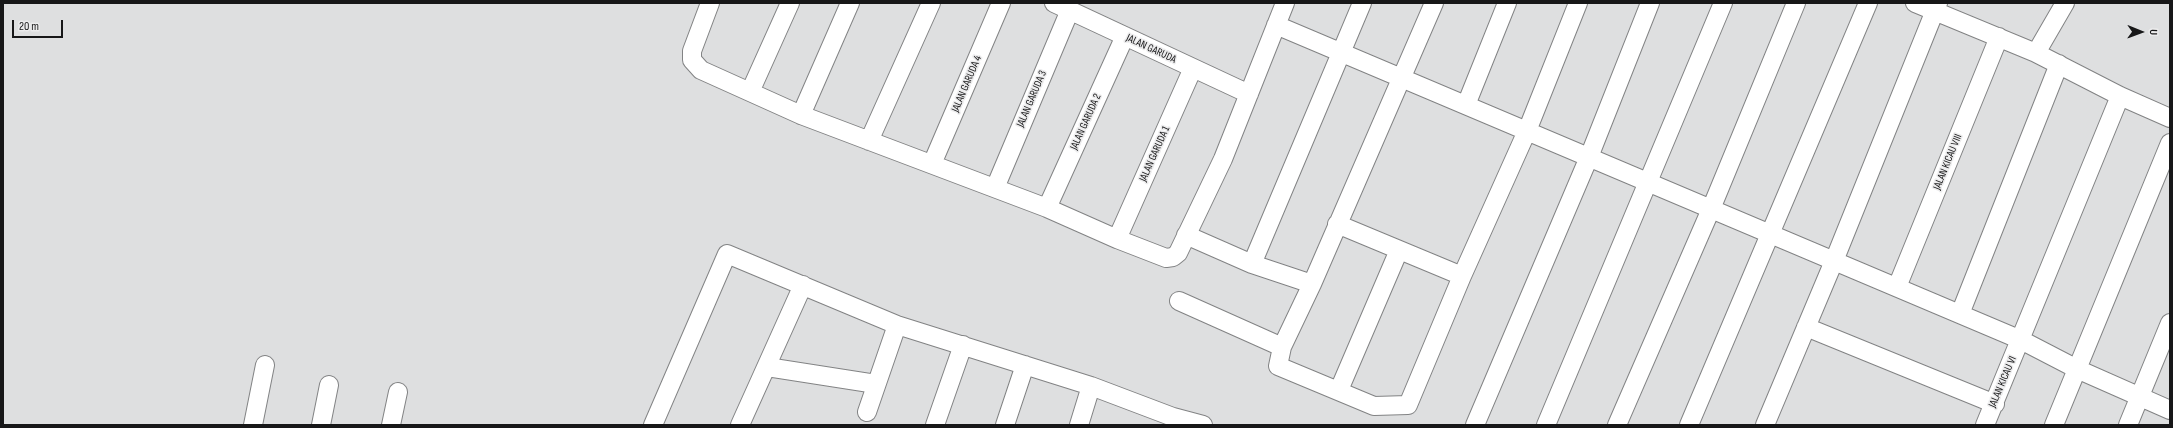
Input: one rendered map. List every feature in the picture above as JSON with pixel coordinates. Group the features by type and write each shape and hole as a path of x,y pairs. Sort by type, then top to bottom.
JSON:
{"street":[{"path":"710,3 692,50 692,60 702,70 801,115 1047,208 1117,239 1166,258 1173,257 1178,253 1223,159 1285,3"},
{"path":"750,92 790,3"},
{"path":"801,115 850,3"},
{"path":"868,140 931,3"},
{"name":"JALAN GARUDA 4","path":"932,164 1001,3"},
{"path":"1252,264 1362,3"},
{"path":"1434,3 1403,78 1337,224 1312,284 1282,347 1278,366 1374,406 1408,406 1462,276 1527,131 1578,3"},
{"path":"1466,105 1507,3"},
{"path":"1475,425 1589,157 1650,3"},
{"path":"1546,425 1649,183 1723,3"},
{"path":"1617,425 1711,209 1796,3"},
{"path":"1689,425 1772,234 1868,3"},
{"path":"1915,3 1936,8 2036,53 2120,96 2170,118"},
{"path":"2036,53 2065,3"},
{"name":"JALAN GARUDA","path":"1062,7 1249,94"},
{"name":"JALAN GARUDA 3","path":"995,188 1062,7"},
{"path":"1765,425 1834,261 1936,8"},
{"path":"1276,25 2021,340 2077,369 2170,410"},
{"name":"JALAN GARUDA 2","path":"1047,208 1125,36"},
{"name":"JALAN KICAU VIII","path":"1897,287 1999,37"},
{"path":"1960,314 2059,64"},
{"name":"JALAN GARUDA 1","path":"1117,239 1193,68"},
{"name":"JALAN KICAU VI","path":"1986,425 2120,96"},
{"path":"2054,425 2170,143"},
{"path":"1337,224 1462,276"},
{"path":"1186,235 1252,264 1312,284"},
{"path":"1338,390 1399,250"},
{"path":"653,425 726,254 804,285 897,325 1090,386 1173,417 1202,425"},
{"path":"740,425 804,285"},
{"path":"1179,301 1282,347"},
{"path":"2128,425 2170,323"},
{"path":"867,412 897,325"},
{"path":"1806,327 1995,404"},
{"path":"934,425 963,345"},
{"path":"253,425 265,365"},
{"path":"1005,425 1025,365"},
{"path":"767,366 876,384"},
{"path":"321,425 329,385"},
{"path":"1079,425 1090,386"},
{"path":"391,425 398,392"}]}
